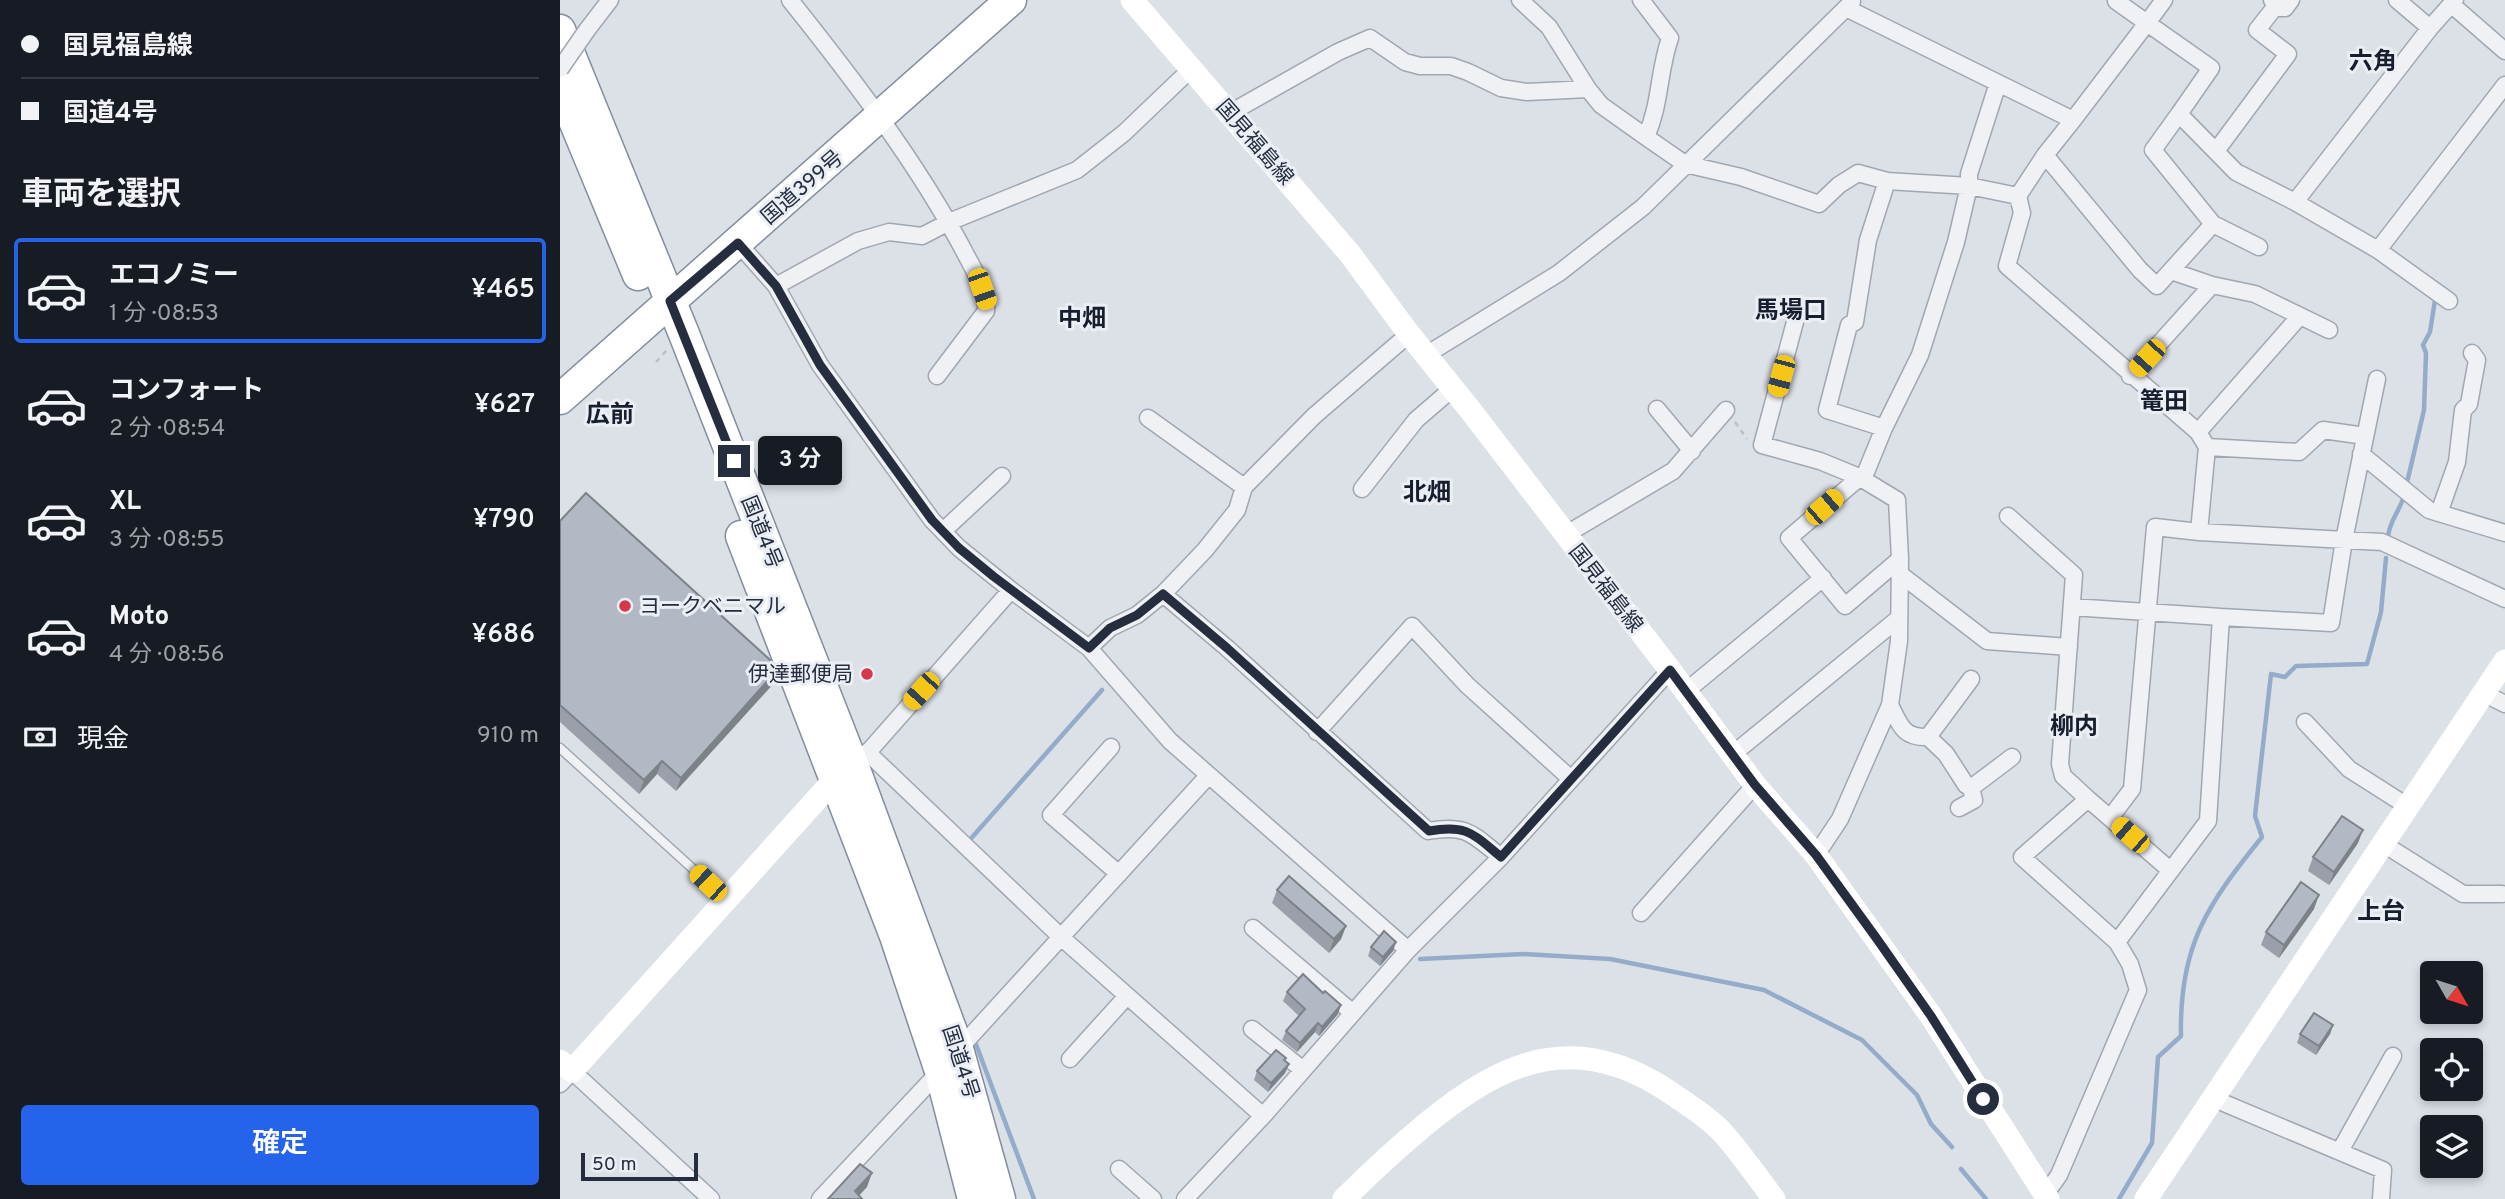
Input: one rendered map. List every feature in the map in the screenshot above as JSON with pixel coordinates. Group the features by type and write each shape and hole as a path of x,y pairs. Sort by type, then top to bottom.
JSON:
{"highway":[{"name":"国道399号","path":"560,399 1011,0"},
{"name":"国道4号","path":"573,30 663,308"},
{"name":"国道4号","path":"560,87 587,156 663,308 852,766 957,1045 1000,1199"},
{"name":"国道4号","path":"852,766 895,936 940,1071 973,1199"}],"street":[{"path":"560,69 573,30 610,0"},
{"path":"790,0 880,118 949,222 976,274 986,311 937,376"},
{"name":"国見福島線","path":"1132,0 1350,254 1670,670 1755,785 1816,855 1931,1016 2046,1197"},
{"path":"1520,0 1549,27 1601,105 1685,164 1741,177 1819,204 1839,185 1858,173 1887,181 1969,186 2018,196"},
{"path":"1641,0 1670,38 1664,56 1659,102 1646,138"},
{"path":"2164,0 2045,155 2018,196 2022,213 2007,267 2197,432 2207,447 2199,532"},
{"path":"2216,151 2288,54 2257,30 2274,3 2285,8 2291,0"},
{"path":"2397,0 2430,28"},
{"path":"2116,1 2211,68 2153,150 2213,224 2259,247"},
{"path":"2295,202 2453,2 2505,51"},
{"path":"1426,355 1559,272 1643,207 1850,4 2073,120"},
{"path":"1230,113 1338,52 1370,38 1405,62 1420,66 1451,66 1501,88 1527,92 1588,89"},
{"path":"776,286 858,241 889,232 922,236 949,222 1077,170 1124,133 1191,69"},
{"path":"1900,567 1845,606 1789,537 1866,472 1920,355 1956,242 1969,186 1969,174 1998,83"},
{"path":"2378,250 2505,85"},
{"path":"2179,114 2236,172 2295,202 2378,250 2449,301"},
{"path":"2045,155 2140,270 2157,286 2213,224"},
{"path":"1884,428 1827,410 1849,325 1855,322 1868,240 1887,181"},
{"path":"738,243 776,286 820,365 932,520 959,548 1089,648 1170,741 1408,950"},
{"path":"2171,271 2212,285 2255,294 2329,330"},
{"path":"2130,376 2212,285"},
{"path":"1799,307 1762,445 1820,461 1859,477 1897,500 1900,567 1896,673 1889,705 1840,819 1816,855"},
{"path":"2197,432 2300,316"},
{"path":"1089,648 1110,628 1137,615 1163,594 1205,550 1237,510 1244,487 1314,416 1409,334"},
{"path":"2439,513 2457,463 2463,410 2469,404 2477,360 2472,353"},
{"path":"2072,607 2331,623 2344,540 2377,379"},
{"path":"1362,489 1416,420 1453,388"},
{"path":"1657,409 1692,451"},
{"path":"1565,535 1673,471 1726,410"},
{"path":"1147,418 1244,487"},
{"path":"2207,447 2299,452 2323,430 2365,436"},
{"path":"2361,454 2429,510 2505,533"},
{"path":"943,531 1002,476"},
{"path":"2008,516 2074,575 2060,764 2063,776 2170,870"},
{"path":"2110,818 2132,789 2155,527 2382,542 2505,599"},
{"path":"1900,567 1987,641 2069,648"},
{"path":"1685,692 1823,578"},
{"path":"711,1199 564,1072 852,766 1011,590"},
{"path":"1163,594 1227,648 1429,831 1448,828 1470,831 1501,857"},
{"path":"2117,942 2208,821 2221,617"},
{"path":"1733,754 1899,618"},
{"path":"1317,732 1412,626 1467,685 1571,779"},
{"path":"2146,1199 2505,661"},
{"path":"1185,1199 1263,1116 1408,950 1501,857 1670,670"},
{"path":"1928,737 1970,679"},
{"path":"2483,693 2505,704"},
{"path":"1889,705 1901,728 1915,737 1928,737 1946,754 1966,785 1971,788 1973,800 1959,808"},
{"path":"2305,722 2349,769 2407,806"},
{"path":"1111,747 1051,815 1119,874"},
{"path":"1971,788 2012,757"},
{"path":"852,766 1065,937 1127,996 1263,1116"},
{"path":"957,1045 967,1040 1065,937 1208,776"},
{"path":"1641,913 1755,785"},
{"path":"2046,1197 2059,1175 2137,990 2130,964 2117,942 2022,857 2088,799"},
{"path":"2382,843 2463,894 2502,894"},
{"path":"1253,928 1353,1013"},
{"path":"1070,1059 1127,996"},
{"path":"1252,1029 1303,1070"},
{"path":"2340,1151 2393,1056"},
{"path":"1344,1199 1396,1149 1473,1088 1506,1070 1529,1062 1580,1057 1631,1070 1656,1082 1688,1104 1721,1131 1774,1199"},
{"path":"820,1199 940,1071"},
{"path":"2212,1098 2383,1170 2381,1199"},
{"path":"1119,1169 1153,1199"}],"lane":[{"path":"560,748 726,900"}],"path":[{"path":"1726,410 1749,443 1762,445"}],"building":[{"name":"ヨークベニマル","path":"586,493 779,668 681,778 662,761 644,780 560,705 560,521"},
{"path":"2342,816 2363,830 2334,872 2313,857"},
{"path":"1289,876 1346,926 1334,939 1277,890"},
{"path":"2301,882 2319,895 2284,945 2266,932"},
{"path":"1384,931 1396,942 1383,957 1371,947"},
{"path":"1303,974 1341,1005 1322,1027 1318,1023 1300,1043 1286,1031 1305,1009 1287,992"},
{"path":"2314,1013 2333,1025 2319,1046 2300,1034"},
{"path":"1276,1050 1289,1064 1271,1083 1257,1071"},
{"path":"860,1164 872,1173 855,1191 862,1199 828,1199"}],"waterway":[{"path":"2406,487 2424,410 2426,353 2423,345 2430,332 2435,300"},
{"path":"2388,537 2390,526 2404,496"},
{"path":"2119,1199 2152,1143 2158,1057 2181,1036 2185,977 2200,928 2226,884 2262,837 2255,816 2271,674 2285,677 2296,666 2367,664 2381,612 2386,558"},
{"path":"967,843 1102,690"},
{"path":"1420,959 1523,954 1610,959 1764,990 1862,1040 1917,1095 1931,1124 1952,1147"},
{"path":"974,1039 1034,1199"},
{"path":"1961,1169 1986,1199"}],"place":[{"name":"ヨークベニマル","path":"625,606"},
{"name":"伊達郵便局","path":"867,674"}],"district":[{"name":"六角","path":"2373,61"},
{"name":"馬場口","path":"1791,310"},
{"name":"中畑","path":"1082,318"},
{"name":"篭田","path":"2164,401"},
{"name":"広前","path":"610,414"},
{"name":"北畑","path":"1427,492"},
{"name":"柳内","path":"2074,726"},
{"name":"上台","path":"2381,911"}],"route":[{"path":"734,461 670,301 738,243 776,286 820,365 932,520 959,548 1011,590 1089,648 1110,628 1137,615 1163,594 1227,648 1429,831 1448,828 1470,831 1501,857 1670,670 1755,785 1816,855 1931,1016 1983,1099"}]}
